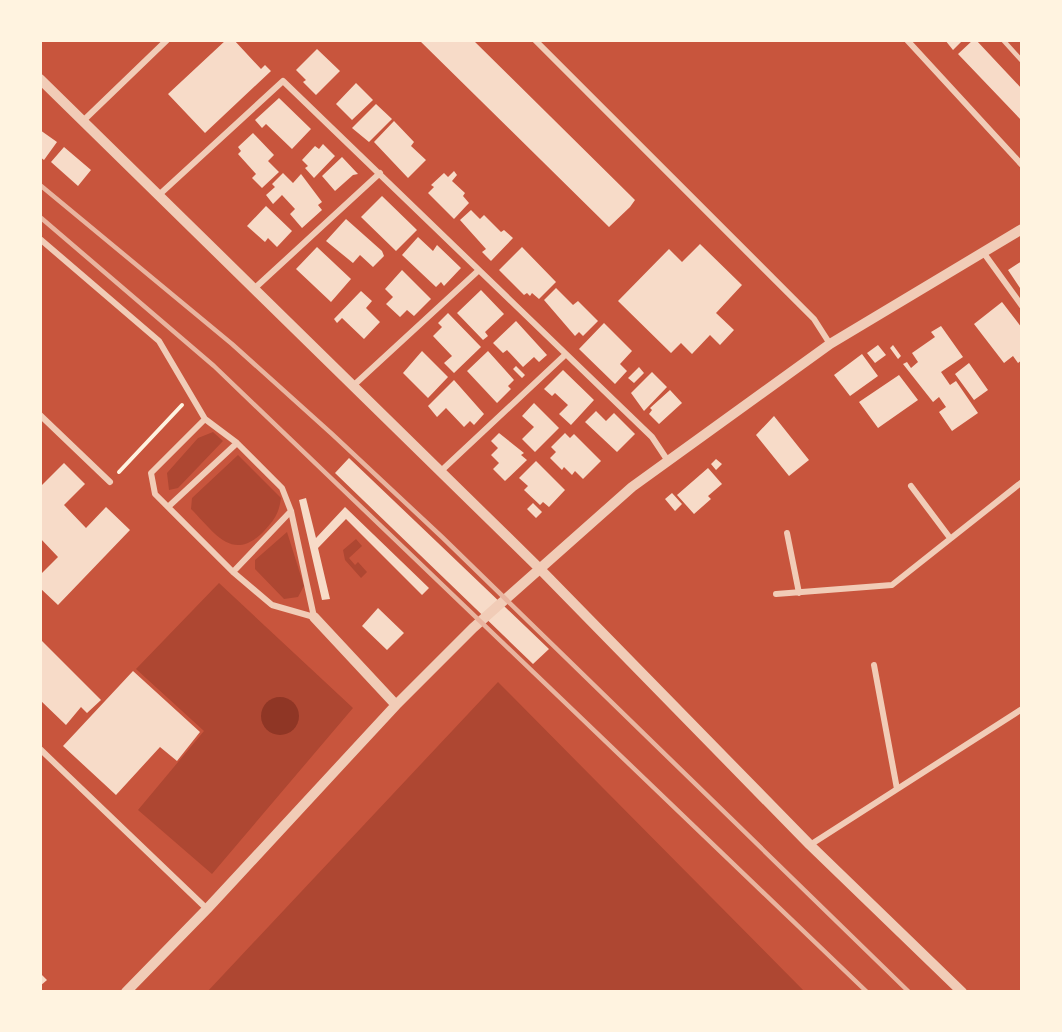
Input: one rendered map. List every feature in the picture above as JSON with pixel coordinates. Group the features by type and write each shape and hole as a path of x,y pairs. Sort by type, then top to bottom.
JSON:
{"street":[{"path":"84,120 168,40"},
{"path":"535,40 814,320 830,345"},
{"path":"907,40 1022,165"},
{"path":"40,79 160,194 539,568 810,845 962,992"},
{"path":"160,194 284,81 652,437 668,461"},
{"path":"255,288 380,173"},
{"path":"126,992 207,909 396,705 473,628 632,487 830,345 1022,229"},
{"path":"40,239 159,340 205,419 237,443 282,488 291,510 314,617 396,705"},
{"path":"983,252 1022,306"},
{"path":"354,386 479,270"},
{"path":"441,471 566,354"},
{"path":"40,415 110,482"},
{"path":"205,419 151,474 155,494 233,572 272,605 314,617"},
{"path":"168,507 237,443"},
{"path":"776,594 892,585 1022,482"},
{"path":"911,486 950,538"},
{"path":"233,572 291,510"},
{"path":"787,532 799,592"},
{"path":"874,664 897,789"},
{"path":"810,845 1022,709"},
{"path":"40,749 207,909"}],"lane":[{"path":"1002,40 1022,62"}],"path":[{"path":"110,482 191,395"}],"shaded area":[{"path":"213,432 223,441 178,488 169,490 167,473 198,438"},
{"path":"238,455 281,498 276,516 265,530 254,540 234,545 217,535 191,509 192,498"},
{"path":"287,532 304,586 298,597 284,599 255,569 255,560"},
{"path":"356,539 362,546 349,558 355,565 358,562 367,572 361,578 345,560 343,550"},
{"path":"219,583 353,708 212,874 138,810 204,731 136,669"},
{"path":"498,682 804,991 208,991"},
{"path":"280,697 294,702 299,716 294,730 280,735 266,730 261,716 266,702"}],"building":[{"path":"226,40 234,40 261,69 265,65 271,71 205,133 168,94"},
{"path":"419,40 473,40 635,200 630,207 609,227"},
{"path":"945,40 963,40 953,50"},
{"path":"973,40 976,40 1022,89 1022,121 958,54"},
{"path":"317,49 340,71 316,95 303,82 306,80 296,70"},
{"path":"356,83 373,100 352,120 336,104"},
{"path":"279,98 311,129 292,149 266,124 262,128 255,120"},
{"path":"376,104 392,119 369,142 352,128"},
{"path":"394,121 414,142 411,146 426,160 408,178 374,142"},
{"path":"40,130 57,142 44,160 40,157"},
{"path":"253,133 274,155 268,161 279,172 262,188 252,178 256,174 238,154 241,151 238,147"},
{"path":"323,144 335,156 314,178 305,168 308,166 302,160 315,146 319,149"},
{"path":"64,147 91,170 78,186 51,162"},
{"path":"342,157 358,174 353,175 335,191 322,176"},
{"path":"454,171 457,175 452,181 465,193 463,196 469,203 454,219 428,193 434,187 431,185 444,173 448,177"},
{"path":"283,173 293,183 301,174 322,202 318,205 322,210 302,228 290,214 295,209 282,195 273,204 266,195 275,187 272,184"},
{"path":"382,196 417,230 396,251 361,217"},
{"path":"266,206 292,231 277,247 268,238 265,242 247,226"},
{"path":"471,210 480,219 484,215 501,232 504,230 513,238 491,261 482,252 486,249 460,220"},
{"path":"346,219 382,251 384,256 373,267 360,255 353,263 326,241"},
{"path":"418,237 433,251 437,245 461,268 444,286 441,282 436,287 402,255"},
{"path":"700,244 742,285 716,313 734,330 720,345 710,335 692,354 681,343 671,353 618,301 669,249 682,262"},
{"path":"317,247 351,279 331,302 296,269"},
{"path":"522,247 556,282 539,299 532,293 530,296 527,293 524,295 499,270"},
{"path":"1022,261 1022,291 1008,270"},
{"path":"402,270 431,299 414,316 407,310 400,317 386,304 393,297 385,289"},
{"path":"556,288 573,305 578,301 598,321 583,336 579,332 575,336 544,300"},
{"path":"481,290 504,314 485,332 488,336 483,340 457,313"},
{"path":"361,291 372,301 366,308 380,322 364,339 342,318 337,323 334,319"},
{"path":"1002,302 1022,328 1022,360 1018,363 1013,356 1004,363 974,324"},
{"path":"448,313 481,347 454,373 444,363 452,356 433,336 442,327 438,323"},
{"path":"516,321 547,355 539,362 534,357 523,367 507,350 503,353 493,343"},
{"path":"604,323 632,351 620,364 627,371 615,384 579,349"},
{"path":"941,326 963,357 941,372 950,385 956,381 978,413 952,431 939,412 946,407 939,397 933,402 903,364 907,362 911,368 918,362 912,353 935,337 931,332"},
{"path":"878,345 886,355 875,363 867,353"},
{"path":"893,345 901,356 898,359 890,348"},
{"path":"422,351 448,377 428,398 403,373"},
{"path":"488,351 514,380 508,386 511,389 497,403 467,371"},
{"path":"862,354 878,376 850,396 834,375"},
{"path":"969,363 988,390 974,400 955,374"},
{"path":"516,366 525,375 522,378 513,369"},
{"path":"639,367 644,373 634,383 628,378"},
{"path":"563,370 594,400 571,425 559,414 568,405 555,393 552,396 544,389"},
{"path":"652,372 667,387 644,411 631,393"},
{"path":"899,375 918,400 878,428 859,402"},
{"path":"454,380 484,414 474,425 470,421 464,427 446,408 437,417 428,406"},
{"path":"670,390 682,403 659,424 649,414 652,410 650,408"},
{"path":"534,403 559,428 535,452 522,439 534,427 522,416"},
{"path":"596,411 606,421 614,413 635,434 617,452 585,422"},
{"path":"774,416 809,460 789,476 756,435"},
{"path":"499,433 524,453 521,455 527,460 505,481 493,469 499,463 491,455 498,448 491,441"},
{"path":"565,433 570,438 574,434 601,461 583,479 575,471 572,475 564,467 562,470 550,458 556,452 551,447"},
{"path":"349,458 549,649 533,664 335,473"},
{"path":"716,459 722,464 716,470 711,464"},
{"path":"536,461 565,490 549,507 543,502 540,505 524,490 528,486 519,478"},
{"path":"64,463 85,484 64,505 86,528 106,507 130,530 58,605 40,588 40,575 58,557 40,538 40,487"},
{"path":"708,468 722,484 708,496 711,499 694,514 677,495"},
{"path":"672,493 682,504 675,511 665,499"},
{"path":"306,498 316,538 345,507 429,588 422,595 346,519 318,548 330,599 322,600 299,500"},
{"path":"533,503 542,512 536,518 527,509"},
{"path":"378,608 404,633 387,650 362,626"},
{"path":"40,639 101,700 87,713 81,707 66,725 40,700"},
{"path":"133,671 200,732 177,761 160,747 116,795 63,746"},
{"path":"40,973 47,980 40,986"}],"railway":[{"path":"40,185 232,344 332,434 442,537 909,992"},
{"path":"40,217 214,366 867,992"}]}
